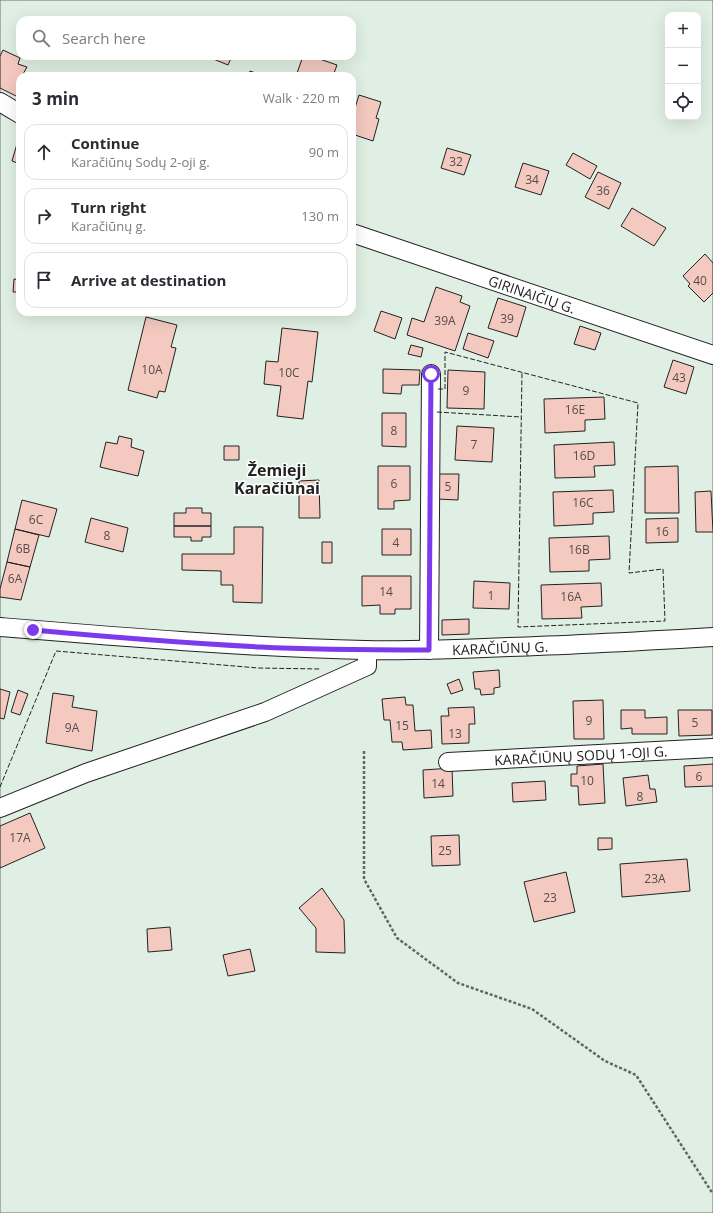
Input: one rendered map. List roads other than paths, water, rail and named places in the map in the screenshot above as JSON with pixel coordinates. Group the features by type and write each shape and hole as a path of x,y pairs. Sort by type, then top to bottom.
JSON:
{"street":[{"path":"0,102 16,112"},
{"name":"GIRINAIČIŲ G.","path":"356,234 713,355"},
{"path":"429,650 431,374"},
{"name":"KARAČIŪNŲ G.","path":"0,627 126,638 261,647 367,650 429,650 616,643 713,637"},
{"path":"0,808 86,773 265,712 367,666 367,650"},
{"name":"KARAČIŪNŲ SODŲ 1-OJI G.","path":"448,762 713,748"}],"district":[{"name":"Žemieji Karačiūnai","path":"277,479"}]}
